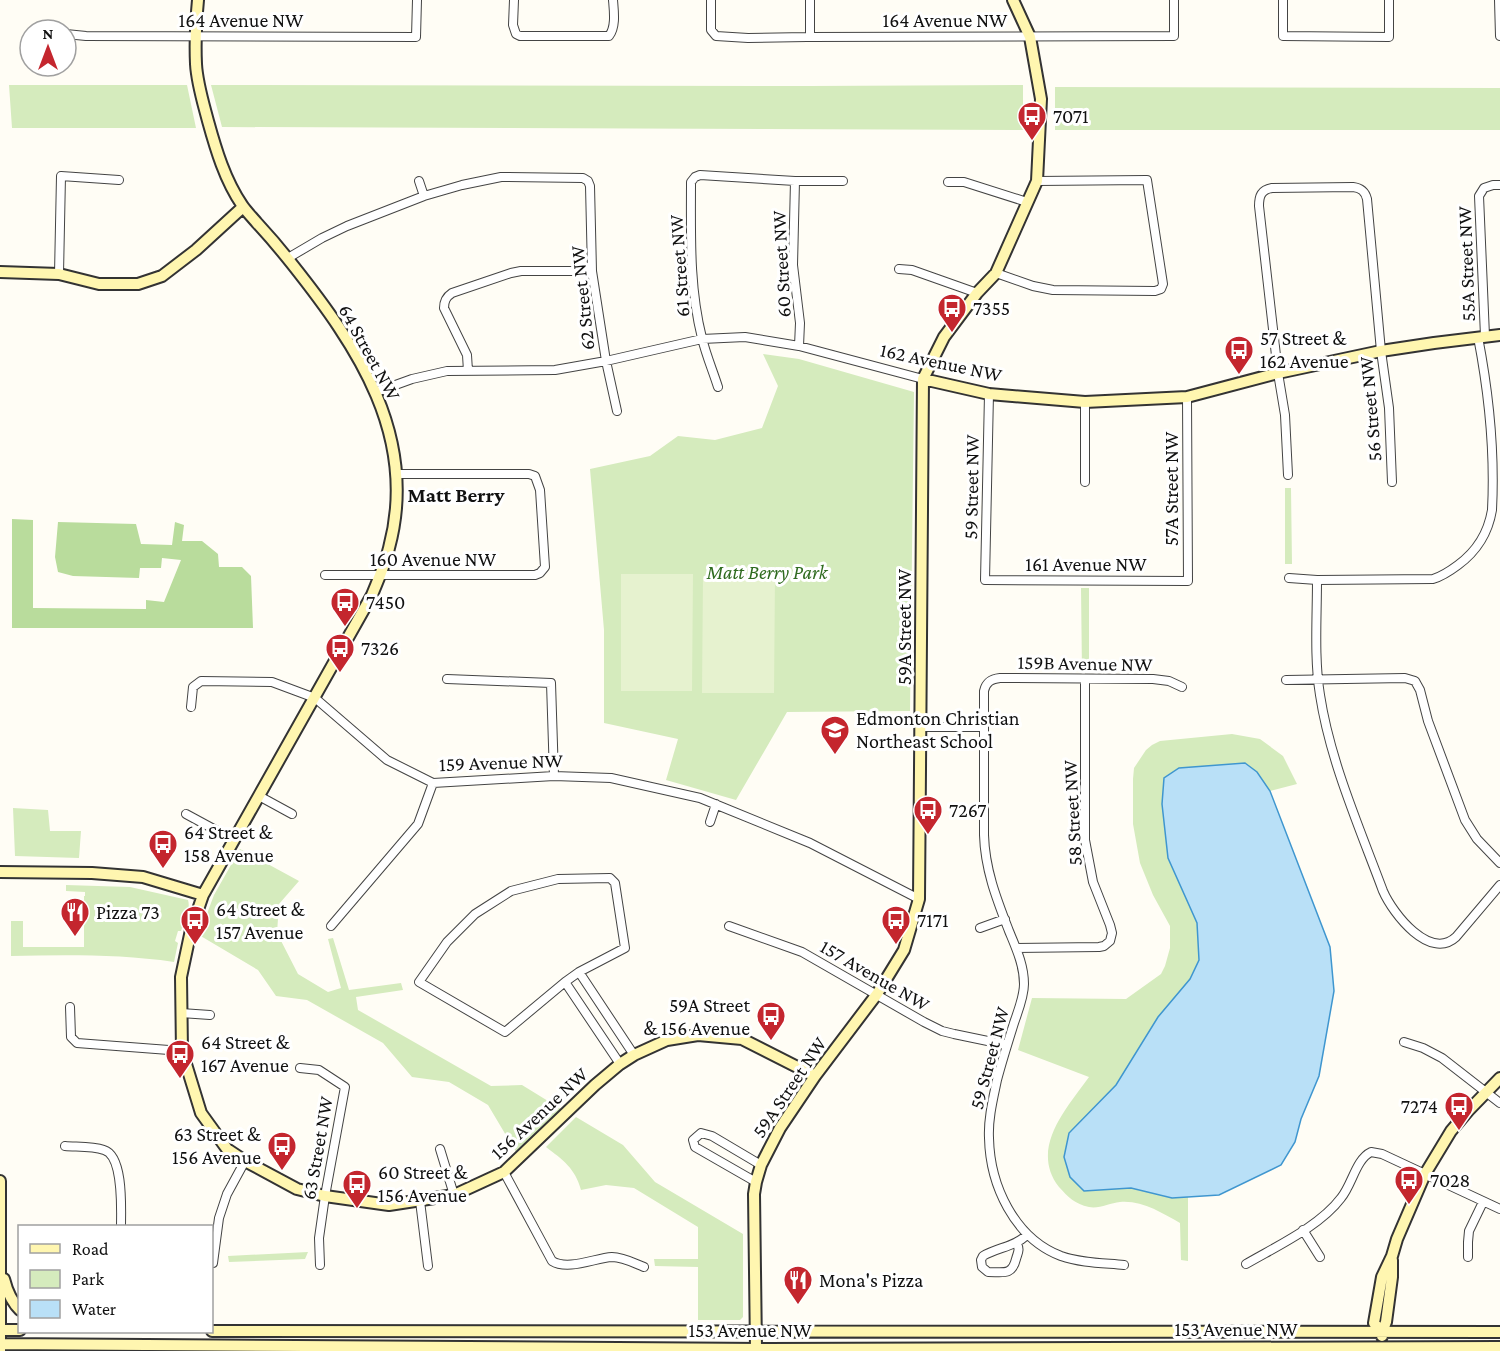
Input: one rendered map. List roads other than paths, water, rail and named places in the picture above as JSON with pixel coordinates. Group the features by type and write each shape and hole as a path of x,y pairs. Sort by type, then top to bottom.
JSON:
{"street":[{"name":"64 Street NW","path":"198,0 196,64 202,100 220,162 243,207 288,258 330,314 364,369 376,392 392,439 397,474 395,523 389,549 372,595 203,895 191,930 181,978 182,1052 201,1113 227,1149 245,1161"},
{"name":"164 Avenue NW","path":"78,35 416,37 417,0"},
{"path":"514,0 513,25 516,34 520,36 609,36 612,33 614,21 613,0"},
{"name":"164 Avenue NW","path":"711,0 711,30 716,36 748,38 1174,36 1174,0"},
{"path":"810,0 810,37"},
{"name":"59A Street NW","path":"756,1350 754,1194 761,1165 780,1128 815,1076 877,994 904,950 919,899 923,379 944,337 977,293 996,273 1037,181 1041,99 1030,37 1013,0"},
{"path":"1283,0 1283,36 1389,37 1389,0"},
{"path":"1499,0 1500,36"},
{"name":"61 Street NW","path":"718,387 702,339 694,292 691,182 700,175 795,181"},
{"path":"59,274 61,176 119,180"},
{"name":"62 Street NW","path":"424,196 501,177 578,177 588,181 592,271 606,361 617,411"},
{"path":"996,273 1053,290 1155,291 1161,289 1163,284 1147,180 1037,181"},
{"path":"288,258 347,226 424,196 419,181"},
{"path":"795,181 843,181"},
{"name":"60 Street NW","path":"795,181 793,265 800,323 799,346"},
{"path":"948,183 964,183 1028,202"},
{"name":"55A Street NW","path":"1289,578 1317,580 1433,579 1448,573 1470,556 1481,541 1490,520 1491,510 1491,433 1481,337 1479,202 1482,191 1488,186 1500,185"},
{"name":"56 Street NW","path":"1278,373 1259,206 1261,195 1266,189 1282,187 1357,187 1364,192 1367,199 1381,351 1389,408 1392,482"},
{"path":"0,272 59,274 99,284 138,284 162,276 196,250 243,207"},
{"path":"900,269 912,270 977,293"},
{"path":"468,371 467,355 446,314 444,301 447,296 452,292 521,271 592,271"},
{"name":"162 Avenue NW","path":"376,392 412,379 447,371 555,370 702,339 745,337 799,346 989,394 1085,402 1187,397 1278,373 1381,351 1500,335"},
{"path":"1278,373 1285,415 1288,475"},
{"name":"59 Street NW","path":"985,580 989,394"},
{"name":"57A Street NW","path":"1187,397 1188,581"},
{"path":"1085,402 1085,482"},
{"name":"160 Avenue NW","path":"325,575 535,575 545,567 540,490 535,476 529,474 397,474"},
{"name":"161 Avenue NW","path":"985,580 1188,581"},
{"path":"1317,580 1318,679 1326,727 1337,766 1387,900 1400,920 1416,933 1430,942 1449,943 1500,885"},
{"name":"159B Avenue NW","path":"988,682 1000,678 1153,679 1169,681 1182,687"},
{"path":"1286,680 1405,678 1415,681 1465,820 1477,839 1500,863"},
{"path":"447,679 551,683 554,776"},
{"name":"58 Street NW","path":"1016,948 1099,947 1110,941 1112,936 1112,928 1093,882 1085,840 1084,679"},
{"name":"159 Avenue NW","path":"191,706 193,687 201,681 272,682 315,698 387,760 433,783 554,776 611,778 700,798 810,843 919,899"},
{"name":"59 Street NW","path":"988,682 984,691 985,858 1021,963 1024,987 997,1081 991,1115 990,1149 995,1177 1003,1198 1016,1221 1028,1235 1050,1251 1071,1259 1124,1265"},
{"path":"921,727 984,727"},
{"path":"330,926 418,824 433,783"},
{"path":"259,796 292,814"},
{"path":"710,822 716,804"},
{"path":"186,814 234,840"},
{"path":"0,872 92,873 143,877 203,895"},
{"path":"610,878 615,883 625,948 579,972 505,1032 419,982 447,942 475,914 511,891 558,879 610,878"},
{"path":"980,928 1005,919"},
{"name":"157 Avenue NW","path":"729,926 802,952 942,1031 1007,1045"},
{"path":"579,972 634,1055"},
{"path":"565,982 620,1064"},
{"path":"70,1007 71,1037 77,1043 182,1052"},
{"path":"181,1013 210,1015"},
{"name":"156 Avenue NW","path":"245,1161 297,1189 325,1196 389,1205 420,1201 454,1195 504,1172 620,1064 667,1040 699,1035 742,1040 815,1076"},
{"path":"1404,1042 1423,1048 1442,1058 1500,1103"},
{"name":"63 Street NW","path":"300,1068 319,1070 345,1087 319,1238 320,1265"},
{"path":"1382,1349 1382,1332 1374,1323 1383,1277 1425,1174 1451,1131 1500,1078"},
{"path":"756,1182 695,1147 693,1140 701,1133 712,1136 761,1165"},
{"path":"65,1146 102,1149 110,1153 120,1180 121,1225"},
{"path":"440,1149 454,1195"},
{"path":"1246,1264 1325,1216 1349,1187 1366,1154 1371,1152 1382,1154 1500,1209"},
{"path":"213,1257 219,1218 227,1194 245,1161"},
{"path":"504,1172 552,1261 558,1265 613,1257 644,1267"},
{"path":"0,1181 0,1351"},
{"path":"420,1201 428,1266"},
{"path":"1468,1257 1469,1231 1483,1202"},
{"path":"1303,1230 1320,1257"},
{"path":"1017,1244 1019,1251 1014,1268 1002,1272 988,1272 982,1268 983,1256 1017,1244 1028,1235"},
{"path":"0,1264 7,1290 18,1308"},
{"path":"0,1330 18,1330"},
{"name":"153 Avenue NW","path":"213,1331 1500,1332"},
{"name":"153 Avenue NW","path":"0,1344 756,1350 1500,1347"},
{"path":"41,1351 69,1344"}],"water":[{"path":"1245,763 1257,772 1270,791 1330,947 1334,991 1319,1076 1301,1119 1295,1142 1281,1165 1219,1195 1172,1198 1131,1188 1084,1191 1070,1177 1064,1157 1069,1133 1116,1085 1158,1017 1190,979 1199,960 1197,923 1168,858 1162,804 1164,778 1179,768"}],"place":[{"name":"7071","path":"1032,142"},
{"name":"7355","path":"952,334"},
{"name":"57 Street & 162 Avenue","path":"1239,376"},
{"name":"7450","path":"345,628"},
{"name":"7326","path":"340,674"},
{"name":"Edmonton Christian Northeast School","path":"835,756"},
{"name":"7267","path":"928,836"},
{"name":"64 Street & 158 Avenue","path":"163,870"},
{"name":"Pizza 73","path":"75,938"},
{"name":"64 Street & 157 Avenue","path":"195,946"},
{"name":"7171","path":"896,946"},
{"name":"59A Street & 156 Avenue","path":"771,1042"},
{"name":"64 Street & 167 Avenue","path":"180,1080"},
{"name":"7274","path":"1459,1132"},
{"name":"63 Street & 156 Avenue","path":"282,1172"},
{"name":"7028","path":"1409,1206"},
{"name":"60 Street & 156 Avenue","path":"357,1210"},
{"name":"Mona's Pizza","path":"798,1306"}],"district":[{"name":"Matt Berry","path":"456,495"}],"park label":[{"name":"Matt Berry Park","path":"767,572"}]}
